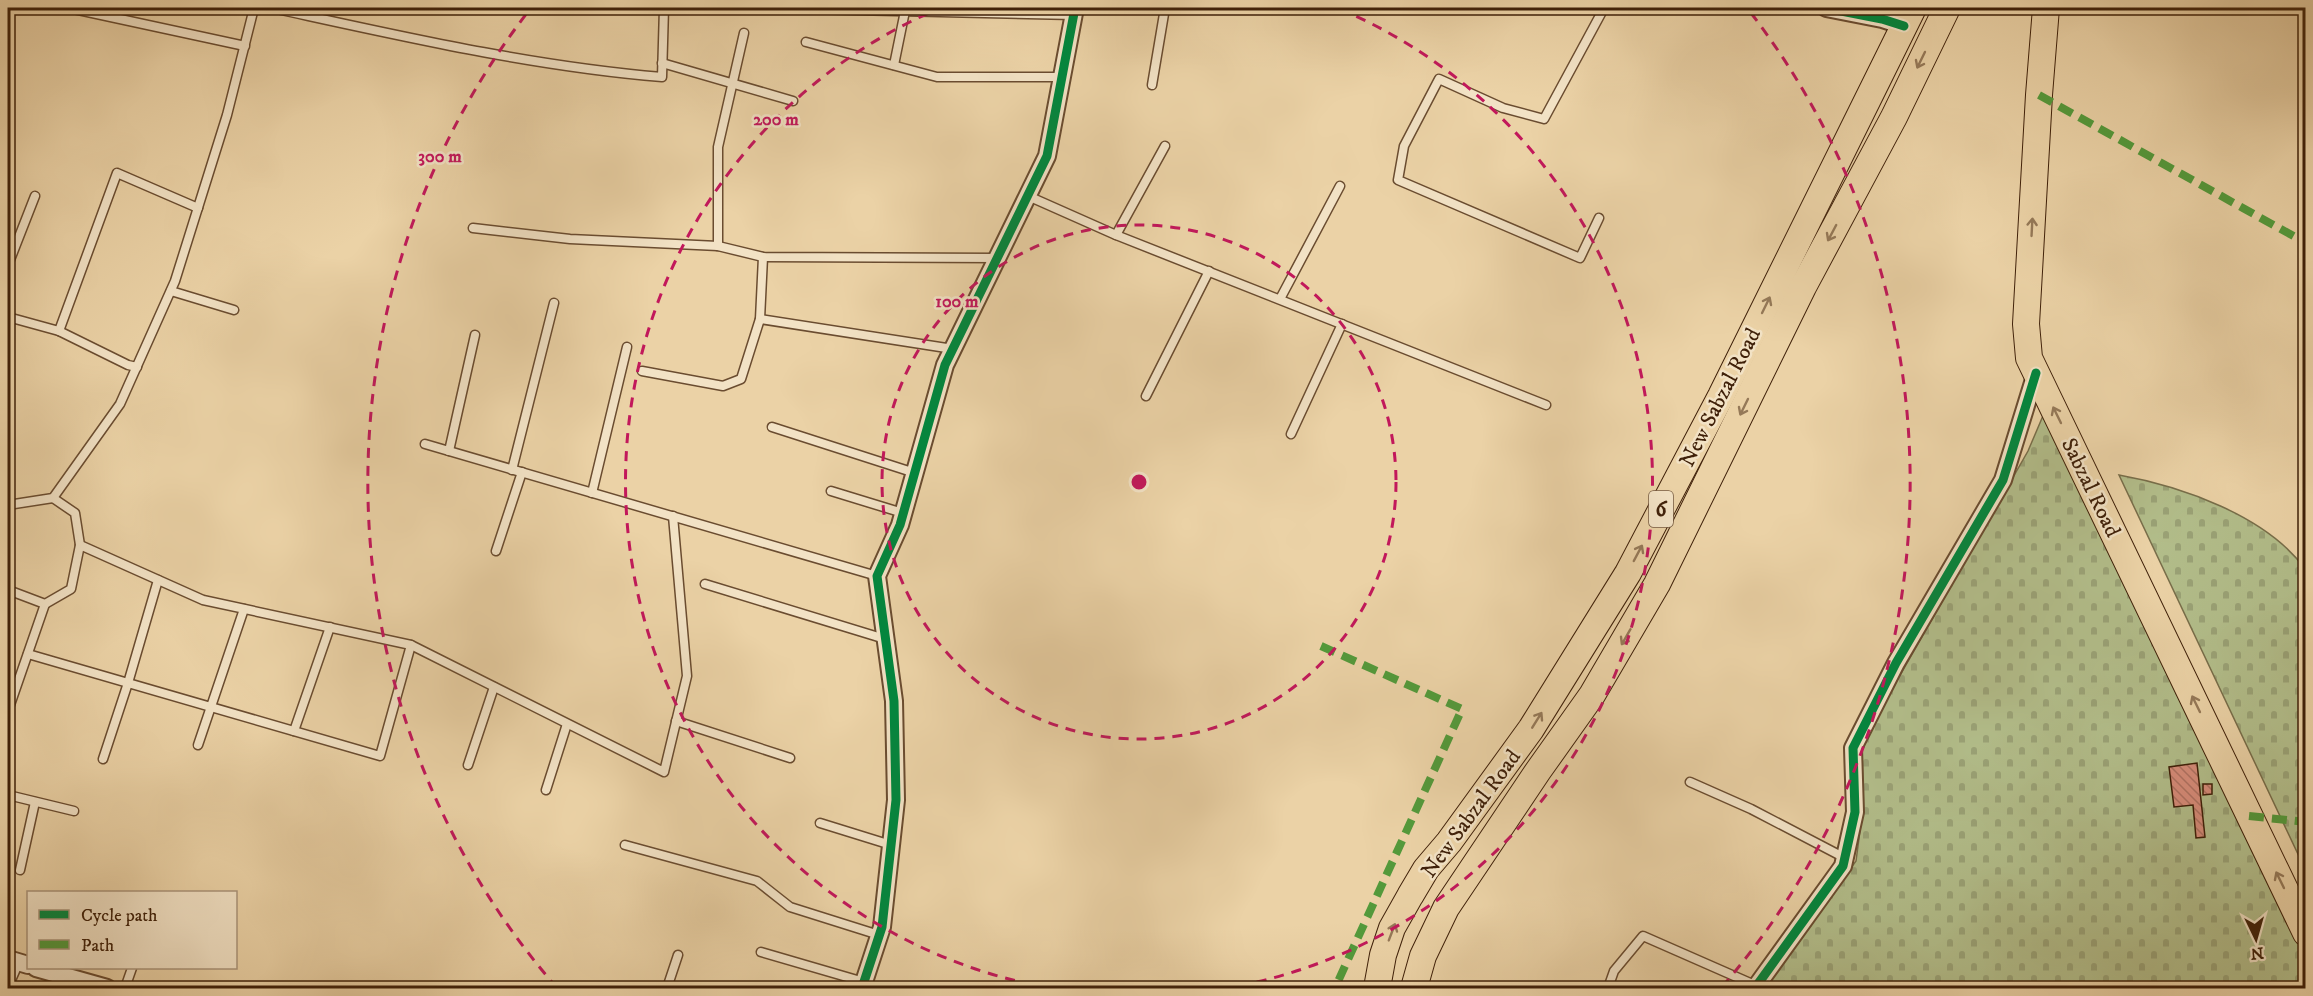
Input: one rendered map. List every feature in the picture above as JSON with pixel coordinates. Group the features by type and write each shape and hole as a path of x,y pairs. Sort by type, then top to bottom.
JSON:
{"main road":[{"name":"New Sabzal Road","path":"1414,988 1423,956 1446,908 1592,695 1657,584 1803,287 1894,117 1947,8"},
{"name":"Sabzal Road","path":"2046,8 2026,324 2029,358 2306,933"},
{"name":"New Sabzal Road","path":"1377,988 1383,955 1392,928 1426,869 1449,842 1532,729 1628,573 1721,396 1909,17"}],"street":[{"path":"1826,8 1882,19 1909,17"},
{"path":"863,985 879,935 896,800 894,701 877,576 903,513 945,365 1047,156 1074,11"},
{"path":"1756,987 1844,866 1855,812 1853,748 1896,663 2003,480 2036,373"},
{"path":"40,969 107,988"}],"lane":[{"path":"69,8 245,46"},
{"path":"53,498 120,404 171,291 227,115 254,8"},
{"path":"272,8 400,36 594,71 662,76 664,8"},
{"path":"761,8 1074,11"},
{"path":"1152,85 1165,8"},
{"path":"1599,218 1580,258 1398,180 1404,146 1439,79 1503,108 1544,119 1604,8"},
{"path":"894,65 905,11"},
{"path":"718,246 718,147 744,33"},
{"path":"806,42 937,77 1062,77"},
{"path":"662,63 794,101"},
{"path":"1116,235 1166,146"},
{"path":"59,331 117,173 198,208"},
{"path":"1280,299 1340,186"},
{"path":"8,265 9,255 35,196"},
{"path":"1028,196 1116,235 1546,405"},
{"path":"473,228 570,239 718,246 763,257 998,258"},
{"path":"642,371 723,386 741,379 760,319 763,257"},
{"path":"1146,396 1209,272"},
{"path":"171,291 234,310"},
{"path":"512,470 554,303"},
{"path":"8,317 59,331 128,365 137,367"},
{"path":"760,319 953,350"},
{"path":"1291,434 1342,324"},
{"path":"449,452 475,335"},
{"path":"592,493 627,347"},
{"path":"772,427 915,473"},
{"path":"425,444 877,576"},
{"path":"496,550 522,472"},
{"path":"831,491 903,513"},
{"path":"8,505 53,498 75,513 80,545 71,589 45,604 10,705"},
{"path":"80,545 203,600 411,645 664,772 687,676 673,516"},
{"path":"103,759 158,580"},
{"path":"705,584 885,639"},
{"path":"8,590 45,604"},
{"path":"198,745 244,609"},
{"path":"294,731 330,627"},
{"path":"28,654 380,756 411,645"},
{"path":"468,765 494,687"},
{"path":"676,721 790,758"},
{"path":"546,790 567,724"},
{"path":"1690,782 1751,809 1845,858"},
{"path":"8,795 74,812"},
{"path":"20,870 35,802"},
{"path":"820,823 891,845"},
{"path":"625,845 757,881 790,908 879,935"},
{"path":"1608,988 1614,971 1642,936 1756,987"},
{"path":"761,952 863,985"},
{"path":"667,988 678,955"},
{"path":"8,987 18,962"},
{"path":"125,988 132,969"}],"green space":[{"path":"2048,404 2305,928 2305,988 1764,988 1856,861 1863,808 1862,742 2028,451"},
{"path":"2119,475 2169,487 2221,506 2269,534 2289,550 2305,569 2305,869"}],"building":[{"path":"2197,763 2205,837 2196,838 2193,805 2174,807 2169,767"},
{"path":"2203,784 2212,784 2212,794 2203,795"}],"marked path":[{"path":"2039,95 2306,243"},
{"path":"1321,646 1462,709 1335,988"},
{"path":"2249,816 2306,822"}],"cycle path":[{"path":"862,988 882,927 896,800 894,701 877,576 900,525 945,365 1047,156 1075,8"},
{"path":"1826,8 1882,19 1904,26"},
{"path":"1755,988 1843,866 1855,812 1853,748 1896,663 2003,480 2036,373"}]}
